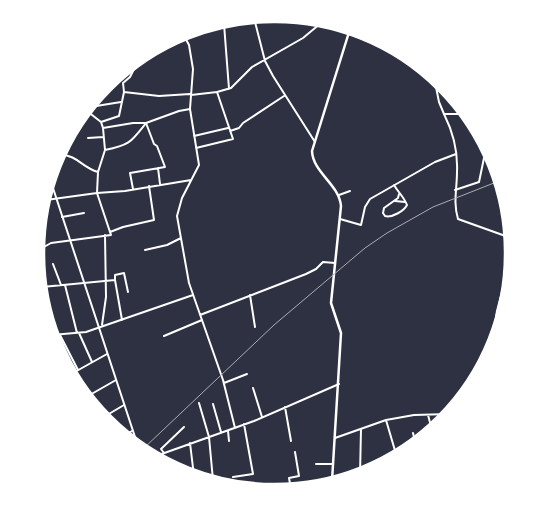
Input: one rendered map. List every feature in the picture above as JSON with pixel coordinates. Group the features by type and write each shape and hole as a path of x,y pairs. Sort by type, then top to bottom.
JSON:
{"main road":[{"path":"332,476 341,333 331,303 341,206 339,195 314,161 312,151 348,35"}],"street":[{"path":"255,23 265,61 315,142"},
{"path":"124,92 159,96 217,92 229,89 249,70 303,38 317,27"},
{"path":"224,28 229,89"},
{"path":"187,40 193,69 190,109 199,165 178,208 177,216 185,268 224,383 235,428"},
{"path":"101,122 120,116 124,92 123,83 130,77 133,71"},
{"path":"436,89 439,102 452,131 456,154 458,169 454,195 458,220 505,236"},
{"path":"196,148 233,139 217,92"},
{"path":"230,131 239,128 243,122 285,96"},
{"path":"97,106 121,102"},
{"path":"103,128 132,123 146,123 190,109"},
{"path":"91,114 101,122 103,128 105,150 98,172 97,193 110,232"},
{"path":"444,114 458,114"},
{"path":"105,150 131,142 146,123"},
{"path":"133,189 130,173 165,167 146,123"},
{"path":"194,136 228,128"},
{"path":"88,138 103,137"},
{"path":"340,219 360,225 365,207 370,199 434,162 456,154"},
{"path":"66,155 79,160 87,169 98,172"},
{"path":"455,190 479,182 484,158"},
{"path":"158,168 160,184"},
{"path":"50,199 191,180"},
{"path":"394,185 407,203"},
{"path":"44,247 48,244 110,234 110,232 123,227 154,220 149,186"},
{"path":"53,189 134,436"},
{"path":"339,195 350,192"},
{"path":"395,201 399,194"},
{"path":"402,200 407,203 405,209 390,217 385,216 383,213 384,207 395,201 402,200"},
{"path":"62,217 84,213"},
{"path":"102,326 106,282 105,235"},
{"path":"145,250 167,245 181,238"},
{"path":"200,315 306,274 316,269 323,262 335,263"},
{"path":"54,264 61,285"},
{"path":"122,320 115,275 124,273 128,292"},
{"path":"46,287 115,280"},
{"path":"66,285 78,333 92,362"},
{"path":"496,316 502,293"},
{"path":"107,354 78,370 60,335 99,328 193,295"},
{"path":"250,296 255,327"},
{"path":"164,336 202,320"},
{"path":"224,383 247,374"},
{"path":"92,394 116,380"},
{"path":"161,454 228,431 339,384"},
{"path":"253,388 262,417"},
{"path":"199,403 209,437 213,475"},
{"path":"213,404 221,432"},
{"path":"110,414 124,405"},
{"path":"285,407 291,440"},
{"path":"335,438 386,420 414,415 438,414"},
{"path":"428,415 430,422"},
{"path":"386,420 395,450"},
{"path":"233,477 253,474 244,424"},
{"path":"164,453 161,449 184,427"},
{"path":"360,467 361,429"},
{"path":"228,431 229,441"},
{"path":"190,443 193,469"},
{"path":"290,483 289,478 299,476 295,452"},
{"path":"316,464 333,464"}],"railway":[{"path":"147,445 274,325 365,248 433,207 494,183"}]}
